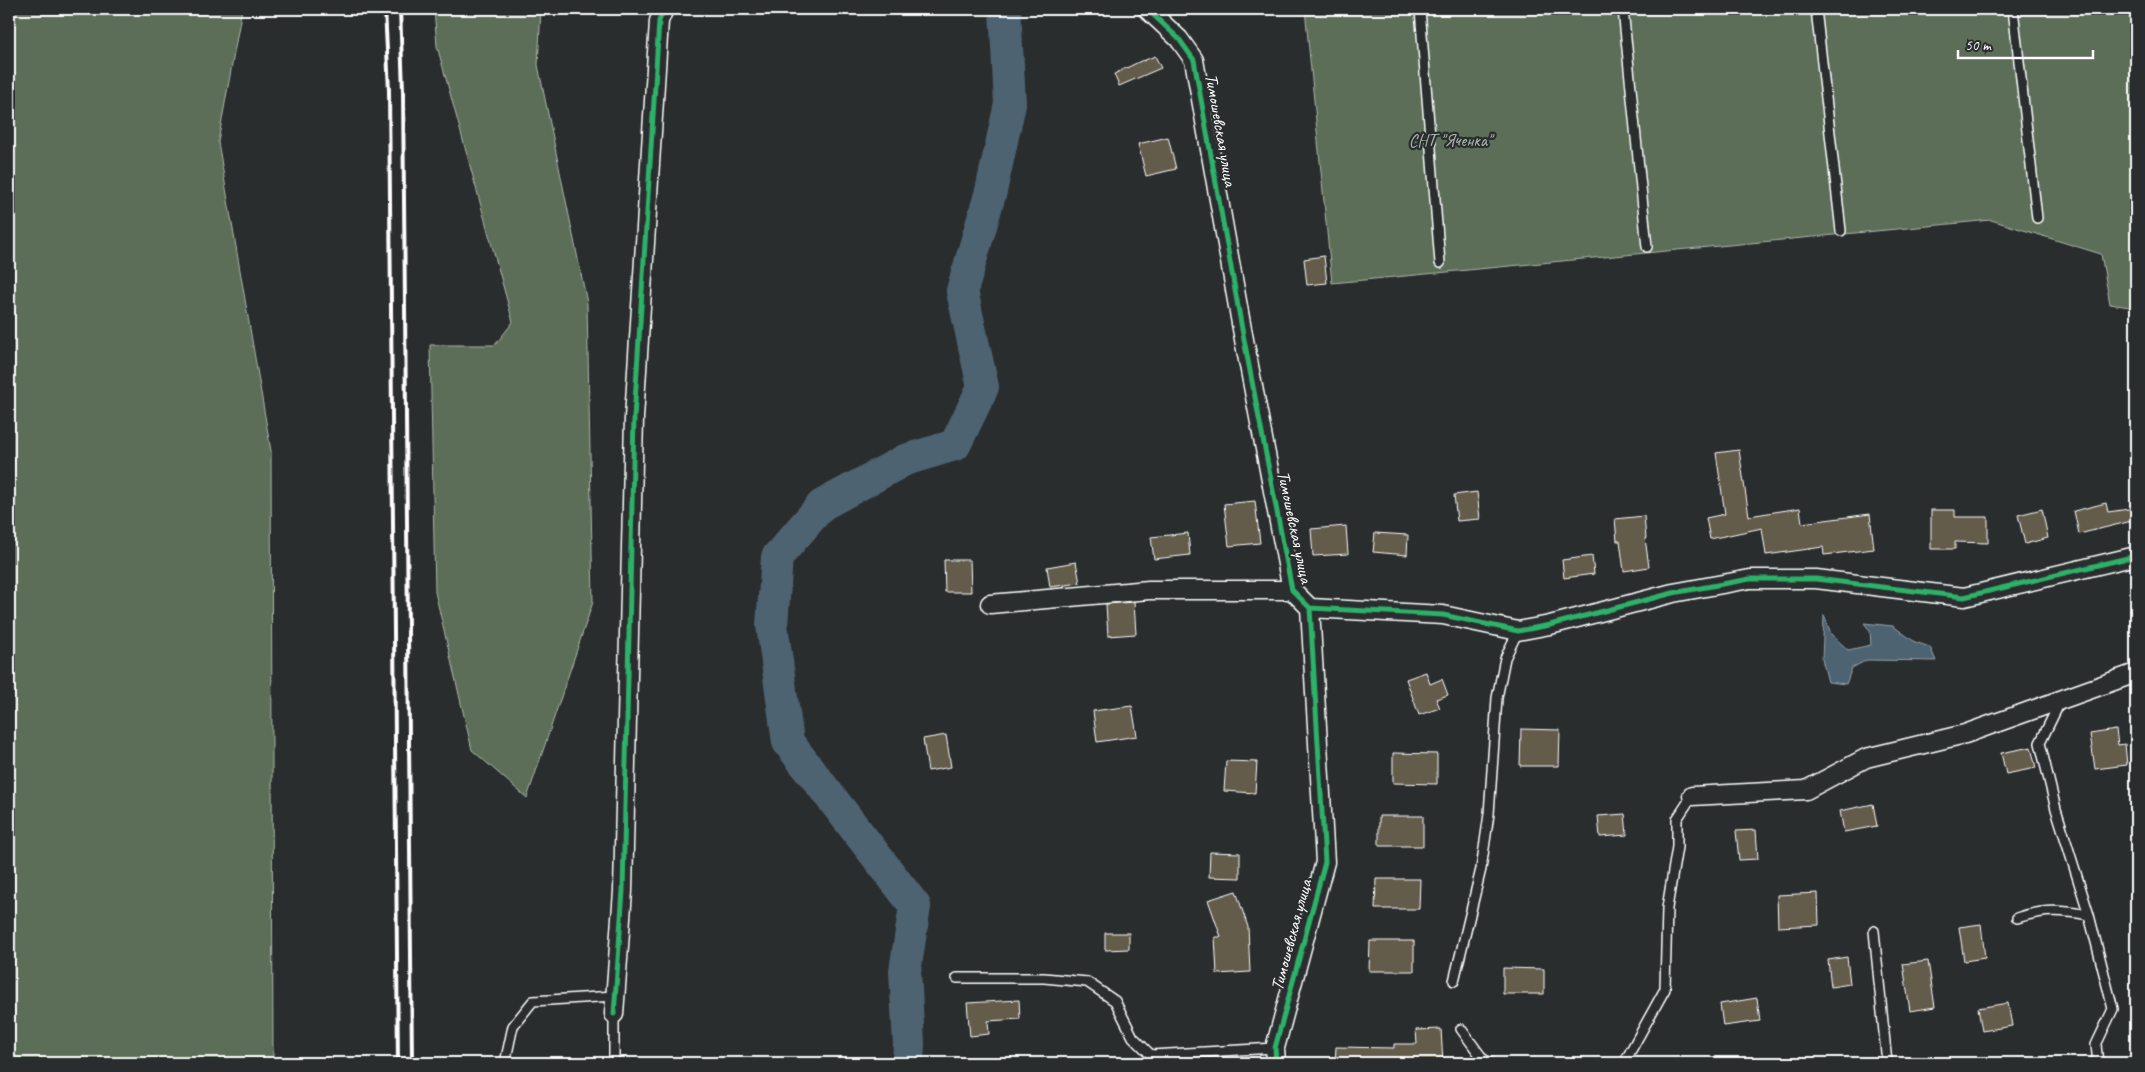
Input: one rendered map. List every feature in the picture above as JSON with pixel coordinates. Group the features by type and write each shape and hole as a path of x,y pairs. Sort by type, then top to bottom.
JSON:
{"street":[{"path":"614,1014 623,891 634,418 659,21 664,9"},
{"name":"Тимошевская улица","path":"1147,9 1179,39 1194,60 1240,320 1292,590 1310,608 1325,862 1276,1055"},
{"path":"1310,608 1443,615 1518,631 1550,625 1673,594 1750,579 1816,578 1964,597 2136,556"},
{"path":"990,604 1149,590 1292,590"},
{"path":"1692,796 1806,790 1866,758 1965,734 2136,673"}],"lane":[{"path":"1420,9 1440,263"},
{"path":"1624,9 1647,247"},
{"path":"1816,9 1842,231"},
{"path":"2013,9 2037,218"},
{"path":"1454,981 1481,869 1489,814 1497,698 1505,658 1518,631"},
{"path":"2061,700 2040,742 2056,809 2089,915 2114,1009 2096,1045 2098,1063"},
{"path":"1624,1063 1665,989 1667,908 1677,847 1677,819 1692,796"},
{"path":"2017,918 2034,912 2060,910 2089,915"},
{"path":"1874,930 1887,1063"},
{"path":"957,978 1044,978 1087,982 1115,1001 1132,1037 1150,1055 1276,1055"},
{"path":"505,1063 513,1026 534,1001 615,996"},
{"path":"614,1014 614,1063"},
{"path":"1461,1029 1483,1059 1491,1063"}],"green space":[{"path":"9,9 242,9 218,142 271,451 273,1063 9,1063"},
{"path":"434,9 541,9 538,65 587,303 593,602 527,798 472,750 435,592 430,345 495,345 513,322 437,46"},
{"name":"СНТ \"Яченка\"","path":"1305,9 2136,9 2136,308 2110,304 2101,254 1991,220 1332,283"}],"water":[{"path":"1824,615 1831,634 1848,650 1871,645 1870,631 1864,623 1893,626 1915,642 1930,647 1936,661 1867,660 1852,668 1846,684 1828,682 1822,659"}],"building":[{"path":"1155,56 1161,68 1119,86 1114,74"},
{"path":"1168,137 1176,169 1146,176 1138,144"},
{"path":"1324,256 1327,283 1307,285 1304,259"},
{"path":"1739,450 1749,516 1800,508 1802,523 1870,514 1874,549 1824,555 1823,547 1766,555 1762,528 1710,539 1706,518 1725,514 1716,453"},
{"path":"1477,492 1480,519 1457,521 1454,495"},
{"path":"1255,501 1260,543 1229,546 1224,504"},
{"path":"2106,503 2108,512 2136,508 2136,520 2079,534 2074,511"},
{"path":"2042,509 2048,538 2025,544 2018,515"},
{"path":"1931,510 1955,510 1955,517 1988,517 1988,543 1955,542 1955,549 1931,549"},
{"path":"1644,516 1649,567 1624,571 1620,541 1617,541 1615,519"},
{"path":"1346,526 1348,554 1313,556 1311,529"},
{"path":"1188,533 1190,555 1154,559 1151,537"},
{"path":"1375,533 1408,535 1407,555 1373,552"},
{"path":"1592,556 1594,574 1564,578 1562,560"},
{"path":"944,560 970,560 971,592 945,592"},
{"path":"1076,562 1080,583 1050,587 1047,567"},
{"path":"1134,602 1136,634 1108,636 1106,604"},
{"path":"1426,672 1430,684 1442,679 1448,695 1436,699 1440,708 1419,715 1406,679"},
{"path":"1132,706 1137,736 1097,742 1093,711"},
{"path":"1521,729 1560,730 1559,766 1520,766"},
{"path":"2116,730 2118,745 2125,744 2127,765 2095,769 2090,734"},
{"path":"946,735 951,767 928,771 923,739"},
{"path":"2031,747 2036,768 2006,774 2001,753"},
{"path":"1393,753 1437,754 1437,784 1393,783"},
{"path":"1226,761 1257,762 1255,793 1224,791"},
{"path":"1873,804 1877,826 1844,832 1840,811"},
{"path":"1625,814 1627,835 1600,837 1598,816"},
{"path":"1379,816 1423,816 1423,846 1379,846"},
{"path":"1756,830 1758,859 1739,860 1736,831"},
{"path":"1210,852 1240,853 1240,878 1209,877"},
{"path":"1376,879 1420,879 1419,909 1375,909"},
{"path":"1236,891 1248,927 1250,972 1217,974 1215,937 1221,937 1208,900"},
{"path":"1818,893 1819,925 1778,927 1777,895"},
{"path":"1981,924 1985,958 1964,961 1959,927"},
{"path":"1105,933 1129,933 1129,949 1105,950"},
{"path":"1370,941 1414,941 1414,971 1369,971"},
{"path":"1847,957 1850,984 1831,987 1828,960"},
{"path":"1928,961 1935,1007 1910,1011 1903,964"},
{"path":"1503,968 1544,969 1544,994 1503,994"},
{"path":"1757,998 1760,1021 1723,1026 1720,1004"},
{"path":"1019,1000 1020,1019 988,1021 989,1034 970,1036 967,1003"},
{"path":"2008,1003 2012,1026 1982,1031 1978,1008"},
{"path":"1441,1029 1443,1063 1335,1063 1336,1047 1394,1048 1394,1044 1417,1044 1416,1030"}],"waterway":[{"path":"908,1063 909,1044 905,971 915,906 788,742 772,625 777,557 822,505 905,460 955,445 983,387 962,291 991,191 1010,104 1005,9"}],"railway":[{"path":"385,9 389,91 398,1063"},
{"path":"400,9 403,91 412,1063"}],"cycle path":[{"path":"614,1014 623,891 634,418 659,21 664,9"},
{"path":"1147,9 1179,39 1194,60 1242,329 1292,590 1310,608 1325,862 1275,1048 1276,1063"},
{"path":"1310,608 1443,615 1518,631 1550,625 1673,593 1750,579 1816,579 1964,597 2136,556"}]}
